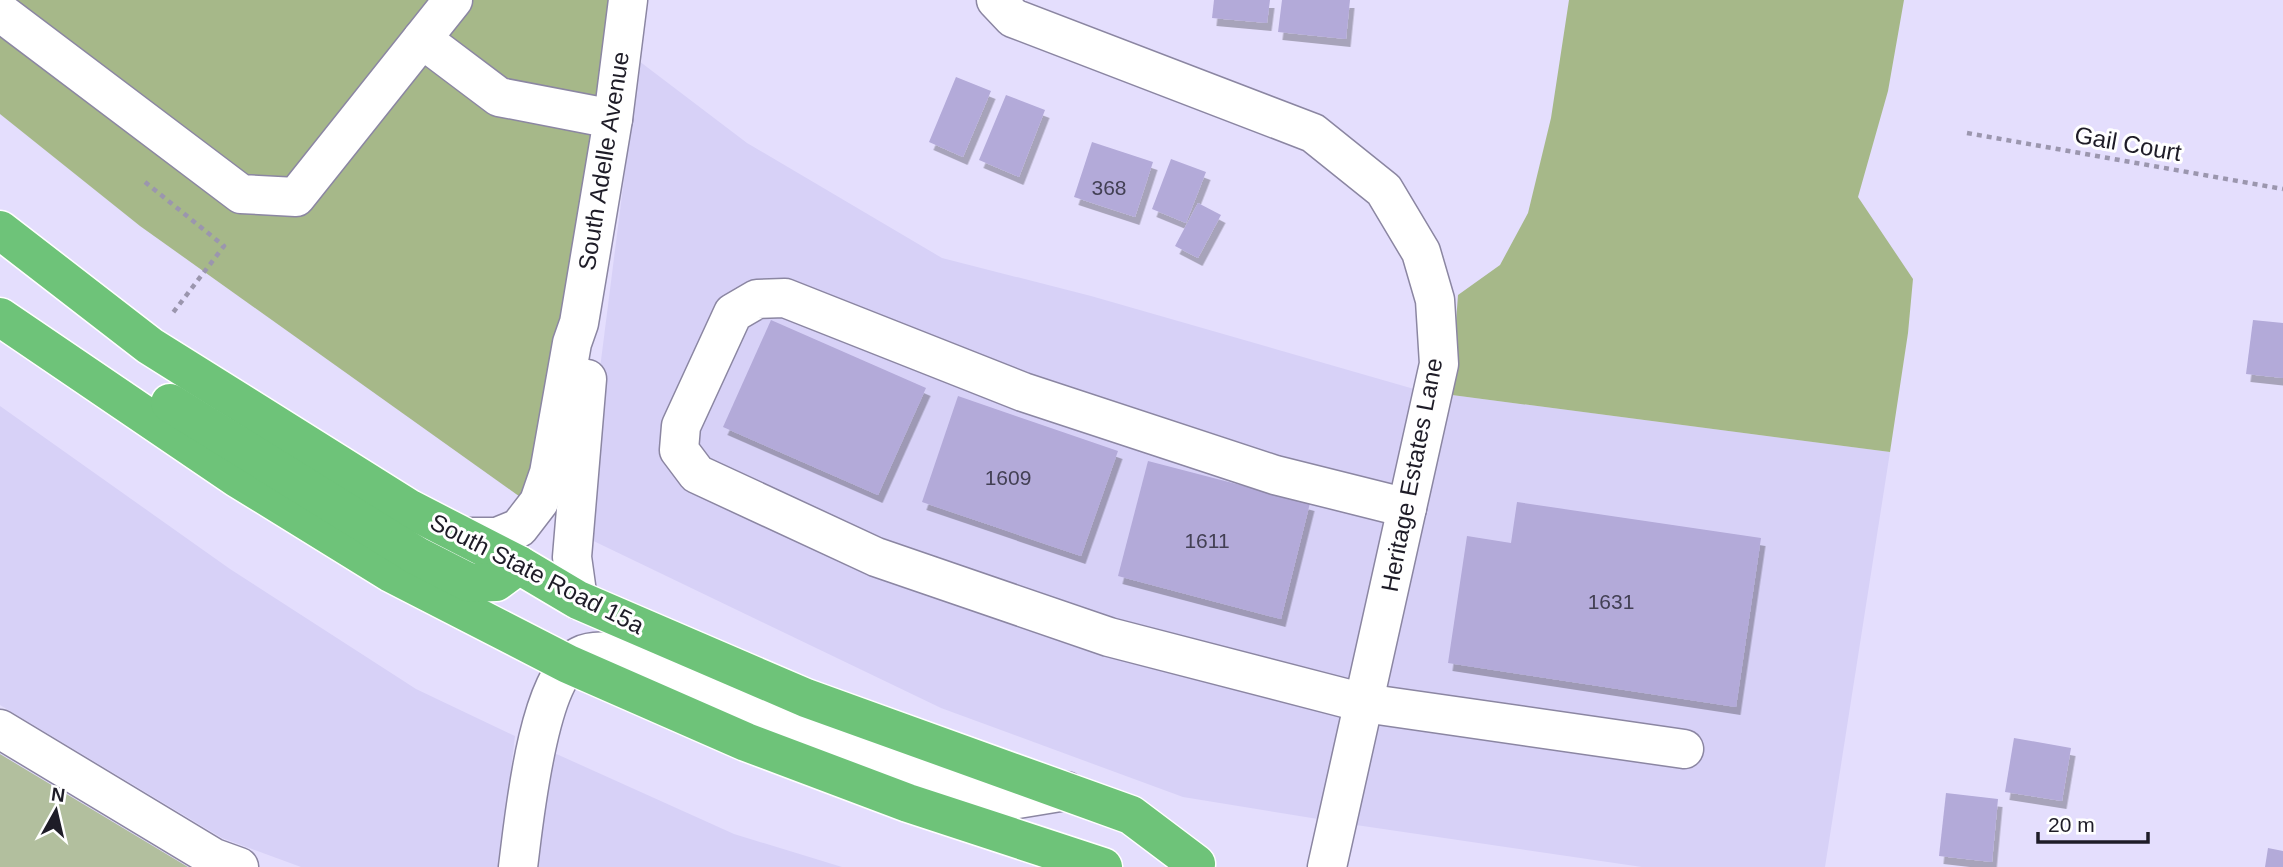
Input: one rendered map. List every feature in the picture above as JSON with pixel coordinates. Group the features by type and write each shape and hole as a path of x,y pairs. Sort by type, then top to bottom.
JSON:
{"highway":[{"name":"South State Road 15a","path":"0,230 150,346 410,509 519,565 578,600 806,698 1131,815 1193,866"},
{"path":"13,326 81,345 406,548 470,583 496,582 519,565"},
{"path":"13,326 237,478 391,573 568,664 746,742 908,803 1103,867"}],"street":[{"path":"0,12 241,194 296,197 453,0"},
{"name":"South Adelle Avenue","path":"464,537 497,537 519,528 539,502 549,474 572,343 579,323 613,119 628,0"},
{"name":"Heritage Estates Lane","path":"996,0 1013,18 1313,133 1384,190 1422,252 1436,300 1439,364 1327,867"},
{"path":"422,39 499,97 613,119"},
{"path":"1407,508 1275,475 1023,393 785,298 757,299 733,313 681,426 679,450 696,474 876,557 1109,637 1364,703 1684,749"},
{"name":"South Adelle Avenue","path":"578,600 572,557 589,352 579,323"},
{"path":"518,867 538,738 549,698 568,664 581,656 598,651 638,657 920,770 1012,800 1066,791"},
{"path":"0,729 214,858 239,867"}],"path":[{"name":"Gail Court","path":"1967,133 2283,189"},
{"path":"145,181 224,246 169,318"}],"shaded area":[{"path":"639,61 747,143 942,258 1091,296 1414,389 1318,819 1183,797 941,708 579,534"},
{"path":"1452,395 1890,452 1825,867 1642,867 1356,825"},
{"path":"0,406 230,569 416,689 515,736 499,867 301,867 222,838 0,705"},
{"path":"552,752 734,834 842,867 538,867"}],"green space":[{"path":"0,0 609,0 544,514 140,226 0,114"},
{"path":"1569,0 1904,0 1888,91 1858,197 1913,279 1908,333 1890,452 1452,395 1458,362 1458,295 1500,265 1528,213 1551,118"},
{"path":"0,754 188,867 0,867"}],"building":[{"path":"1214,0 1270,0 1267,23 1212,18"},
{"path":"1282,0 1350,0 1346,39 1278,32"},
{"path":"956,77 991,91 963,157 929,142"},
{"path":"1006,95 1045,110 1019,177 979,160"},
{"path":"1092,142 1153,162 1135,217 1074,197"},
{"path":"1171,159 1206,172 1186,223 1152,209"},
{"path":"1198,203 1221,215 1198,258 1175,246"},
{"path":"771,320 926,388 878,495 723,427"},
{"path":"2253,320 2283,323 2283,378 2246,374"},
{"path":"958,396 1118,451 1081,556 922,502"},
{"path":"1148,461 1310,503 1281,619 1118,576"},
{"path":"1517,502 1761,538 1736,707 1448,663 1467,536 1511,543"},
{"path":"2014,738 2071,748 2062,801 2005,792"},
{"path":"1946,793 1998,799 1992,862 1939,856"},
{"path":"2268,848 2283,851 2283,867 2265,867"}]}
